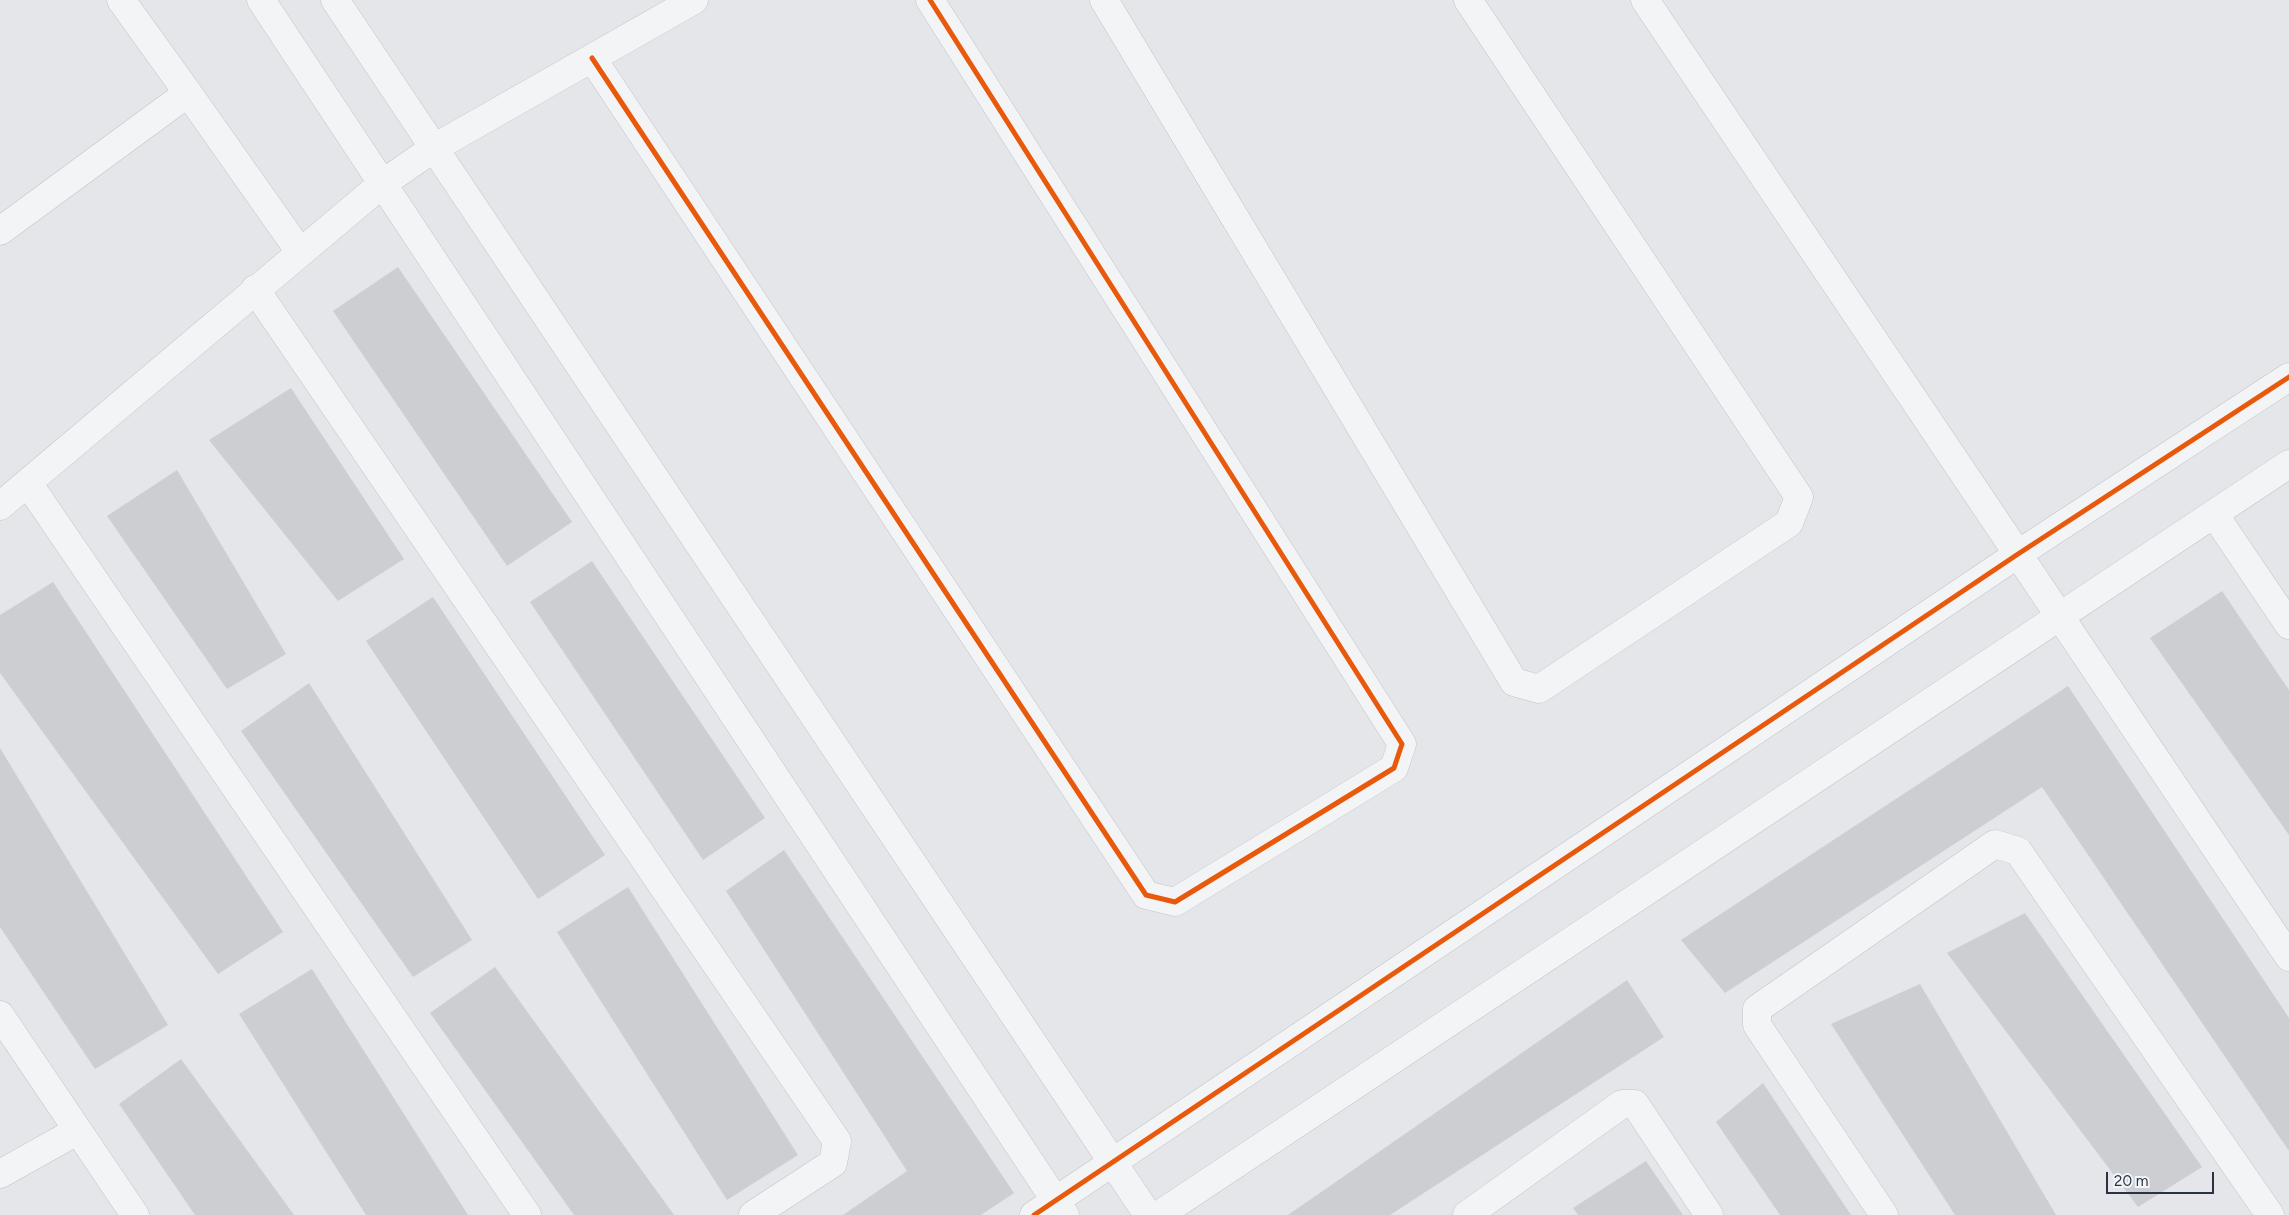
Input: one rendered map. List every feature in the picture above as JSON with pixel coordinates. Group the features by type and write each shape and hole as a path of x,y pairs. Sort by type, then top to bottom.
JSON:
{"street":[{"path":"121,0 300,252"},
{"path":"261,0 1051,1210 1113,1162 2018,554 2289,377"},
{"path":"336,0 1148,1215"},
{"path":"0,506 382,184 434,148 694,0"},
{"path":"592,58 1146,895 1175,902 1394,768 1402,744 930,0"},
{"path":"1104,0 1514,682 1539,689 1789,523 1799,497 1468,0"},
{"path":"1645,0 2289,957"},
{"path":"0,231 188,93"},
{"path":"255,290 837,1141 833,1162 753,1215"},
{"path":"1159,1215 2289,464"},
{"path":"28,482 527,1215"},
{"path":"2214,514 2289,625"},
{"path":"1884,1215 1757,1025 1758,1009 1995,844 2018,851 2270,1215"},
{"path":"0,1015 135,1215"},
{"path":"1467,1215 1622,1104 1634,1104 1709,1215"},
{"path":"0,1174 77,1131"}],"building":[{"path":"398,267 572,522 507,566 333,311"},
{"path":"291,388 404,559 338,601 209,440"},
{"path":"177,470 286,654 227,689 107,516"},
{"path":"592,561 765,818 703,860 530,602"},
{"path":"53,582 283,932 218,974 0,673 0,615"},
{"path":"2222,591 2289,690 2289,835 2150,638"},
{"path":"433,597 605,855 538,899 366,641"},
{"path":"309,683 472,940 413,977 241,731"},
{"path":"2068,686 2289,1018 2289,1151 2042,787 1725,993 1681,940"},
{"path":"0,748 168,1025 95,1069 0,927"},
{"path":"784,850 1014,1193 981,1215 843,1215 907,1171 726,891"},
{"path":"628,887 798,1155 727,1200 557,932"},
{"path":"2025,913 2202,1167 2138,1207 1947,953"},
{"path":"495,967 674,1215 574,1215 430,1013"},
{"path":"312,969 468,1215 366,1215 239,1014"},
{"path":"1627,980 1664,1037 1390,1215 1288,1215"},
{"path":"1920,984 2056,1215 1955,1215 1831,1024"},
{"path":"181,1059 294,1215 195,1215 119,1104"},
{"path":"1763,1083 1851,1215 1780,1215 1716,1122"},
{"path":"1646,1161 1683,1215 1578,1215 1573,1208"}],"cycle path":[{"path":"592,58 1146,895 1175,902 1394,768 1402,744 930,0"},
{"path":"1034,1215 2018,554 2289,377"}]}
